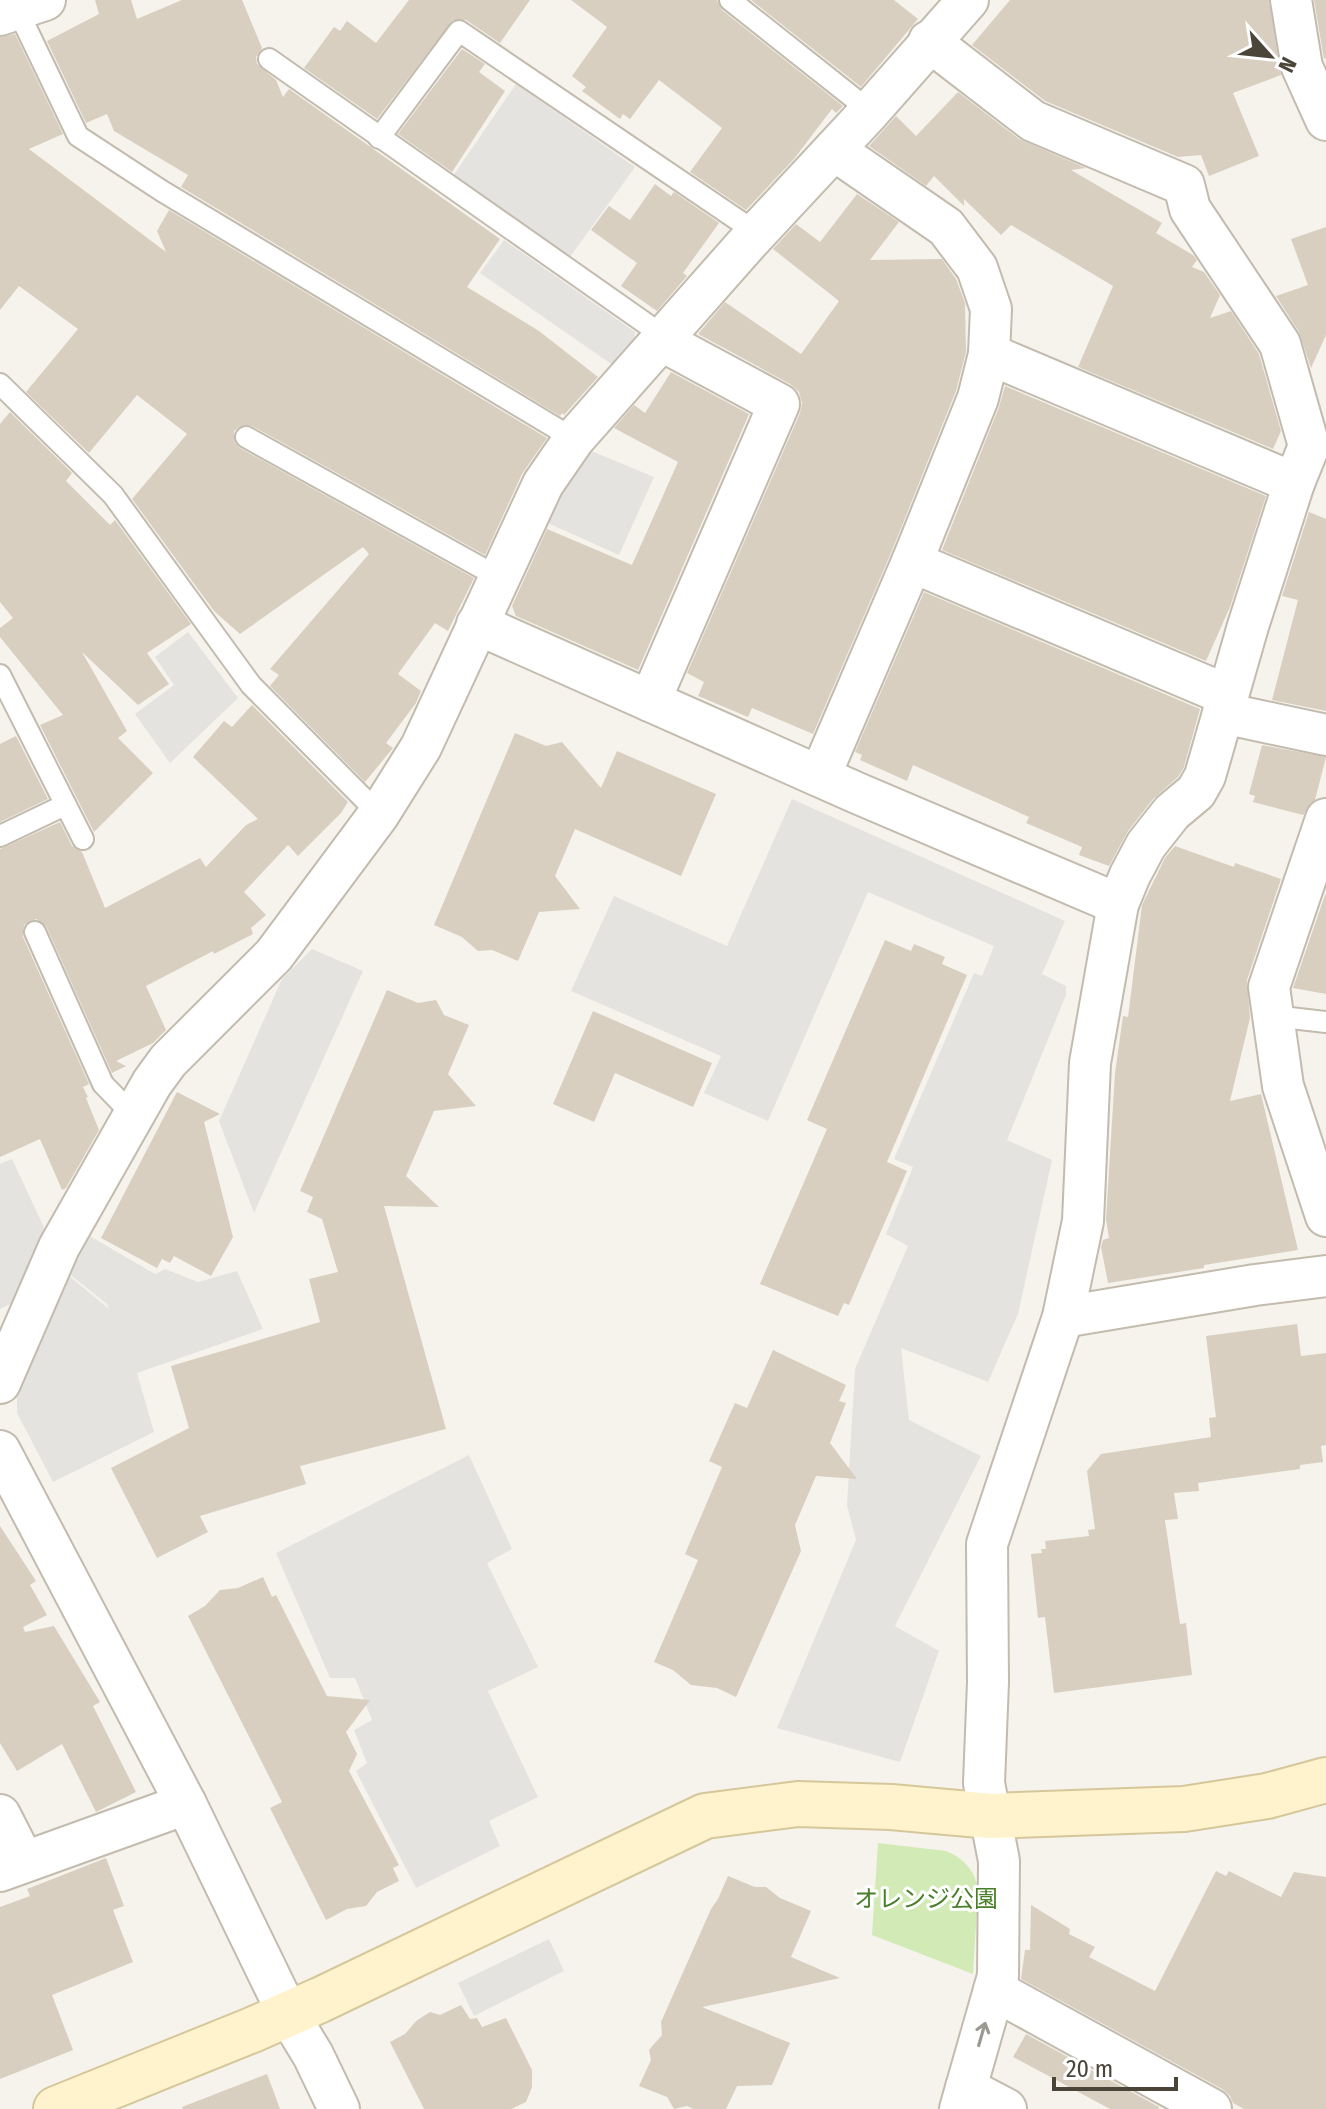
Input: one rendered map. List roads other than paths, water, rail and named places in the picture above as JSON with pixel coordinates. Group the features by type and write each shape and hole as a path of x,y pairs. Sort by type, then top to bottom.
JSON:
{"street":[{"path":"0,1383 59,1247 168,1061 274,955 379,814 421,747 543,484 574,439 968,0"},
{"path":"1291,0 1302,67 1326,120"},
{"path":"929,41 1033,121 1184,185 1190,209 1280,344 1309,446 1294,483 1205,776 1196,792 1172,812 1146,845 1118,904 1090,1063 1083,1221 1063,1317 987,1544 988,1682 984,1783 999,1861 998,1976 963,2098 1006,2109"},
{"path":"820,776 978,398 989,354 991,309 977,268 946,227 834,150"},
{"path":"650,701 779,404 663,339"},
{"path":"989,354 1294,483"},
{"path":"912,562 1225,704 1326,735"},
{"path":"477,624 1118,904"},
{"path":"1326,819 1269,987 1283,1086 1310,1121 1326,1216"},
{"path":"1063,1317 1326,1276"},
{"path":"0,1451 186,1804 288,2014 313,2055 339,2109"},
{"path":"56,2109 288,2014 705,1816 798,1804 891,1807 991,1816 1184,1809 1267,1796 1326,1780"},
{"path":"0,1815 12,1866 186,1804"},
{"path":"994,1990 1211,2109"}],"lane":[{"path":"730,0 870,111"},
{"path":"21,8 78,136 162,191 574,439"},
{"path":"379,138 459,31 757,233"},
{"path":"269,59 663,339"},
{"path":"0,384 113,495 251,685 379,814"},
{"path":"246,437 500,578"},
{"path":"1,678 83,839"},
{"path":"0,836 65,805"},
{"path":"35,932 103,1084 134,1116"},
{"path":"1273,1016 1326,1022"}],"park label":[{"name":"オレンジ公園","path":"926,1899"}]}
